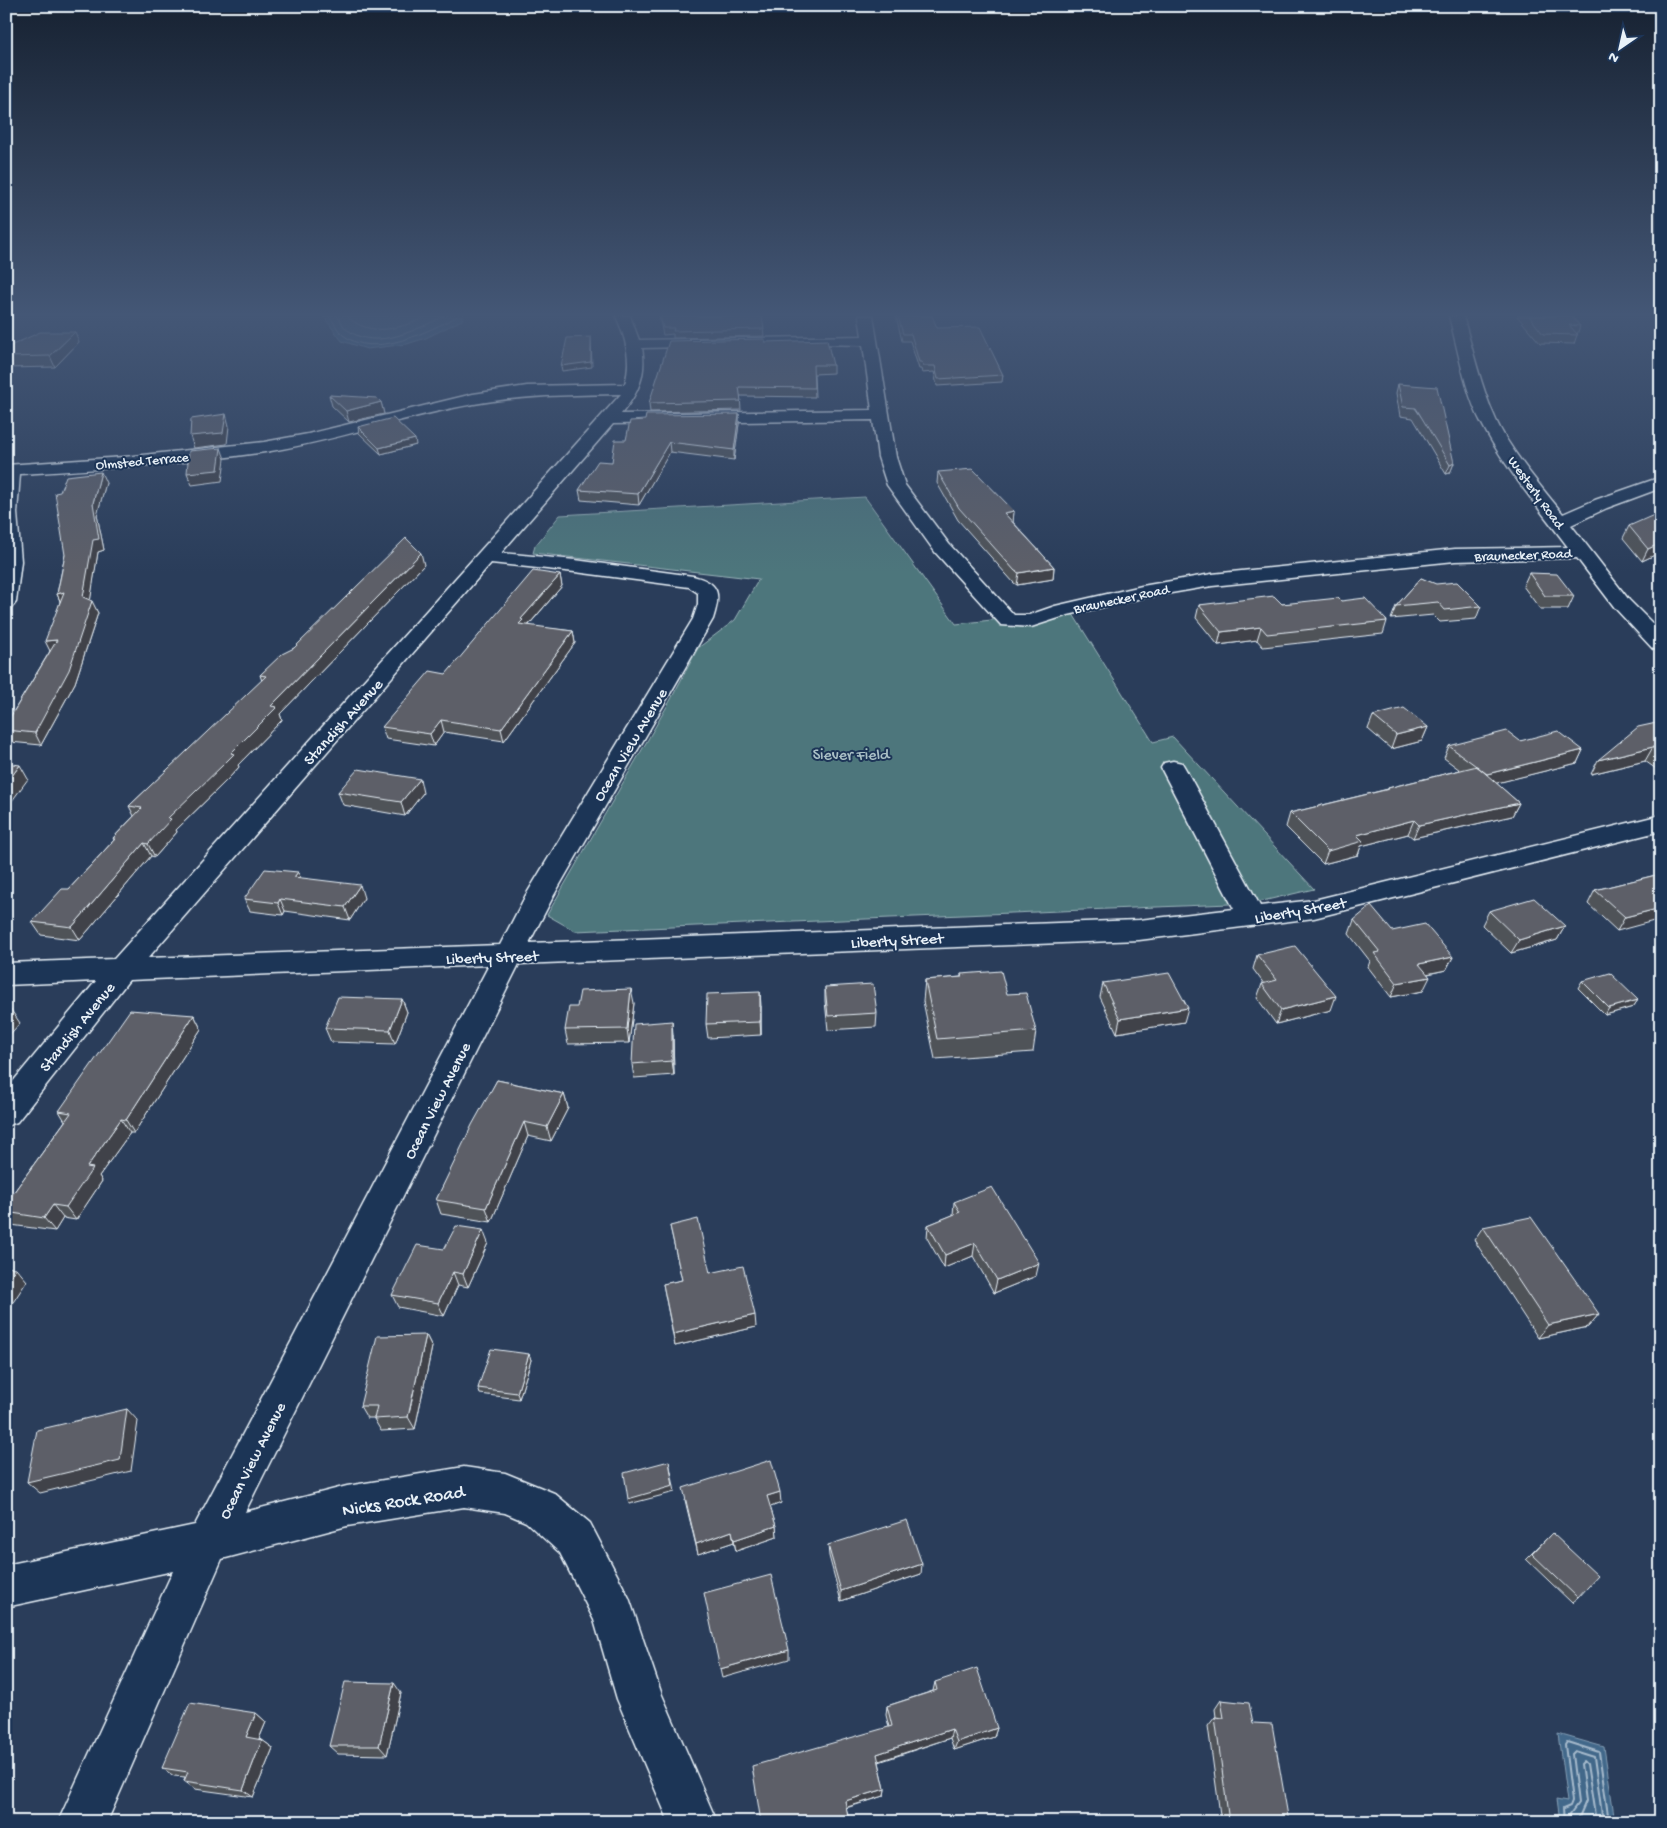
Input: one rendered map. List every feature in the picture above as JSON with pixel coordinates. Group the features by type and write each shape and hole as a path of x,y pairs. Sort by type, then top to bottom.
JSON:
{"street":[{"name":"Olmsted Terrace","path":"9,470 124,462 264,447 308,439 463,401"},
{"name":"Standish Avenue","path":"6,1113 121,970 608,419 622,401"},
{"name":"Braunecker Road","path":"880,401 887,457 896,485 942,548 1008,621 1031,621 1062,610 1142,592 1212,580 1455,556 1582,552"},
{"name":"Westerly Road","path":"1481,401 1488,421 1505,448 1559,523 1622,604 1661,644"},
{"path":"608,419 882,415"},
{"path":"6,602 11,561 8,513 9,470"},
{"path":"1559,523 1601,504 1661,482"},
{"name":"Ocean View Avenue","path":"82,1822 208,1542 511,956 540,895 703,618 708,604 708,592 703,586 692,582 486,557"},
{"path":"1173,768 1252,917"},
{"name":"Liberty Street","path":"6,974 511,956 1139,930 1314,910 1661,823"},
{"name":"Nicks Rock Road","path":"6,1586 208,1542 347,1506 464,1487 505,1493 540,1507 575,1538 614,1613 640,1699 693,1822"}],"green space":[{"name":"Siever Field","path":"865,497 956,624 1071,611 1153,742 1173,737 1314,889 1254,903 575,931 547,915 670,701 698,648 735,620 759,579 533,553 535,546 560,515"}],"water":[{"path":"1558,1734 1604,1747 1615,1822 1559,1822 1556,1800 1567,1802"}],"building":[{"path":"336,401 381,402 346,411"},
{"path":"650,401 727,401 649,403"},
{"path":"1402,401 1440,401 1454,463 1450,465 1416,408 1403,407"},
{"path":"226,414 223,433 190,436 191,419"},
{"path":"739,414 734,450 669,442 638,494 579,490 598,461 612,462 615,440 626,440 630,421 645,420 646,415"},
{"path":"393,418 415,439 379,448 358,427"},
{"path":"221,448 218,470 187,473 189,451"},
{"path":"973,469 1014,511 1004,513 1054,567 1019,573 1015,571 959,508 938,472"},
{"path":"101,472 93,503 99,539 93,540 83,597 92,601 69,670 35,733 6,730 6,724 57,640 45,641 64,592 57,594 65,555 55,493 60,492 66,476"},
{"path":"1654,515 1661,517 1661,543 1648,549 1629,526"},
{"path":"406,538 421,553 271,706 277,707 231,753 234,754 168,818 171,819 148,844 144,843 72,927 32,922 62,889 69,889 142,808 129,806 266,676 260,675 282,654 294,648"},
{"path":"533,571 560,575 521,619 523,620 519,624 573,631 501,729 441,720 430,734 382,727 430,671 446,674"},
{"path":"1529,573 1557,574 1574,596 1545,596"},
{"path":"1421,578 1436,584 1457,582 1481,606 1445,610 1438,602 1396,606"},
{"path":"1274,596 1282,604 1338,598 1341,601 1365,598 1387,621 1267,634 1261,627 1221,632 1199,605"},
{"path":"1404,708 1428,727 1396,735 1373,716"},
{"path":"1661,722 1661,753 1653,747 1598,760 1638,727"},
{"path":"1507,731 1520,741 1558,731 1583,750 1487,774 1449,746"},
{"path":"6,763 20,765 6,784"},
{"path":"1477,766 1519,803 1419,825 1414,820 1357,835 1363,841 1328,851 1290,813 1389,789"},
{"path":"358,769 420,779 401,802 338,792"},
{"path":"265,869 298,872 294,877 360,885 345,907 280,899 278,903 244,899"},
{"path":"1661,874 1661,908 1625,917 1595,890"},
{"path":"1534,898 1565,926 1519,940 1489,911"},
{"path":"1371,906 1392,931 1425,924 1453,957 1419,964 1430,977 1397,983 1374,953 1380,952 1354,920"},
{"path":"1295,946 1336,996 1281,1010 1262,984 1277,980 1257,955"},
{"path":"1001,971 1007,994 1026,993 1036,1031 937,1039 925,980 962,977 961,974"},
{"path":"1169,973 1188,1008 1120,1019 1103,983"},
{"path":"1610,973 1638,1000 1609,1008 1582,981"},
{"path":"873,984 877,1013 828,1016 825,987"},
{"path":"631,989 627,1029 565,1030 569,1007 577,1007 580,991"},
{"path":"760,992 760,1022 706,1024 707,994"},
{"path":"338,997 402,999 390,1030 325,1028"},
{"path":"130,1010 194,1015 126,1120 121,1119 87,1167 93,1168 66,1207 53,1205 44,1218 6,1212 6,1203 71,1113 59,1111"},
{"path":"672,1021 672,1061 632,1064 634,1024"},
{"path":"497,1080 564,1094 547,1127 524,1122 486,1208 436,1200 472,1125"},
{"path":"992,1187 1039,1263 997,1280 975,1243 945,1255 928,1225 960,1212 954,1202"},
{"path":"1531,1217 1599,1314 1548,1325 1483,1227"},
{"path":"698,1219 710,1273 743,1266 755,1315 673,1334 663,1284 682,1280 670,1226"},
{"path":"456,1226 483,1230 463,1274 453,1272 438,1303 392,1295 417,1245 444,1249"},
{"path":"6,1267 16,1268 6,1282"},
{"path":"426,1335 408,1417 374,1419 377,1406 360,1406 377,1336"},
{"path":"491,1349 529,1354 517,1393 478,1388"},
{"path":"127,1409 120,1460 27,1482 37,1430"},
{"path":"771,1460 780,1492 767,1496 776,1526 734,1540 732,1531 696,1544 683,1488"},
{"path":"669,1461 673,1486 628,1499 624,1473"},
{"path":"907,1520 922,1564 841,1591 828,1545"},
{"path":"1552,1533 1598,1576 1578,1598 1532,1554"},
{"path":"771,1575 789,1650 720,1669 704,1593"},
{"path":"977,1668 997,1728 957,1742 952,1729 877,1754 885,1789 845,1801 848,1816 830,1822 761,1822 752,1766 892,1726 887,1706 937,1690 935,1682"},
{"path":"345,1682 394,1683 379,1746 329,1746"},
{"path":"1221,1700 1249,1703 1253,1723 1272,1724 1289,1822 1229,1822 1215,1717 1224,1718"},
{"path":"190,1703 256,1713 246,1737 262,1740 243,1790 184,1781 188,1772 162,1768"}]}
